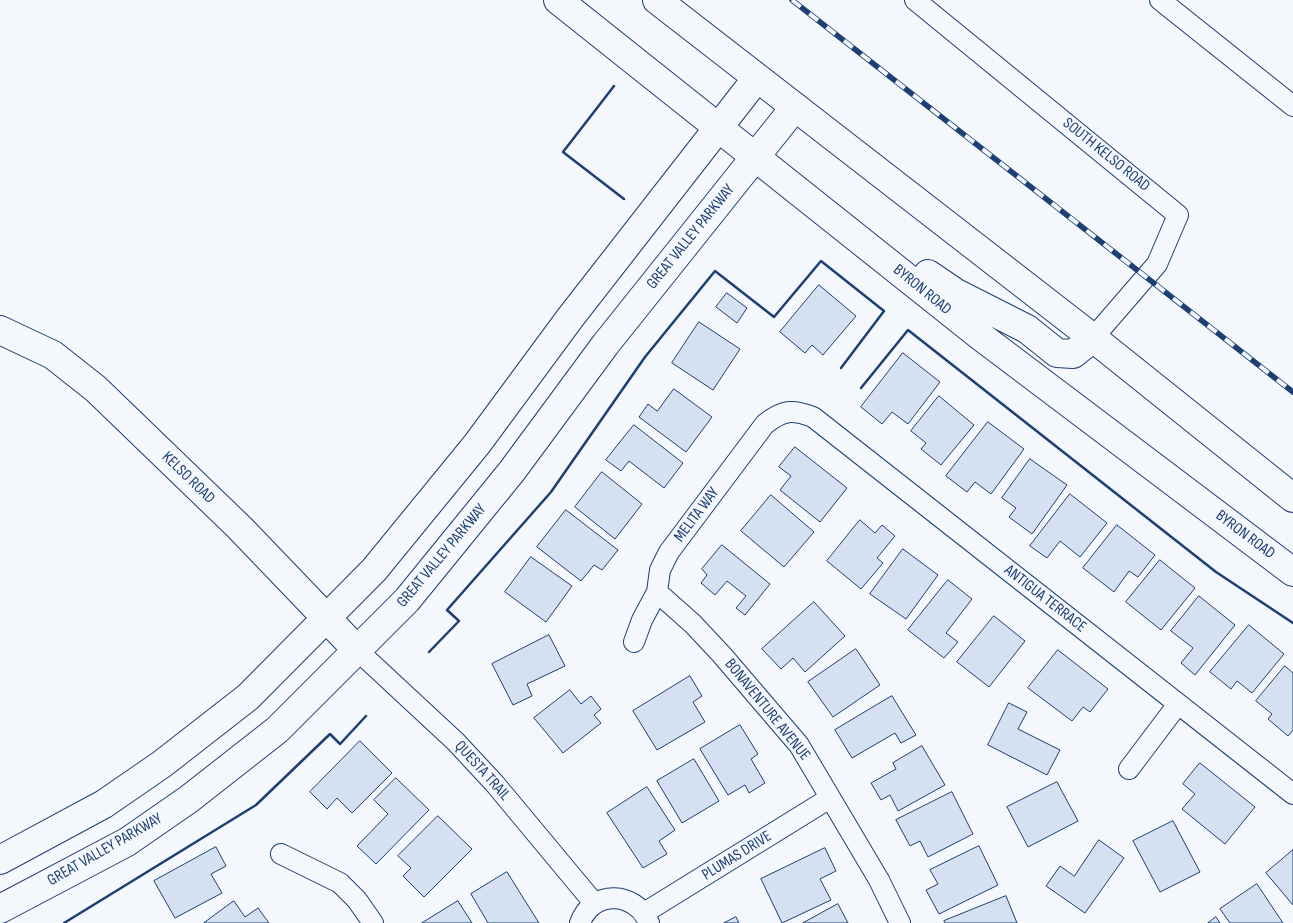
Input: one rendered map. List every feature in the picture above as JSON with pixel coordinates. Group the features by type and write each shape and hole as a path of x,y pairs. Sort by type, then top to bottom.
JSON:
{"main road":[{"name":"BYRON ROAD","path":"558,0 979,335 1293,572"},
{"path":"657,0 1093,338 1293,498"},
{"path":"0,860 104,804 162,764 248,697 374,570 477,444 570,318 757,78"},
{"name":"GREAT VALLEY PARKWAY","path":"0,910 127,842 189,800 277,730 407,600 512,471 605,345 794,107"},
{"path":"871,249 923,270 956,293 1027,329 1057,354 1073,354 1093,338"},
{"name":"KELSO ROAD","path":"0,330 53,354 96,389 240,528 357,650"}],"street":[{"name":"SOUTH KELSO ROAD","path":"915,0 1178,215 1157,264 1093,338"},
{"path":"1160,0 1293,106"},
{"name":"MELITA WAY","path":"634,642 642,620 658,592 660,570 674,544 766,424 778,414 793,411"},
{"name":"ANTIGUA TERRACE","path":"793,411 813,417 1293,794"},
{"name":"BONAVENTURE AVENUE","path":"658,592 722,655 799,745 879,880 900,923"},
{"name":"QUESTA TRAIL","path":"357,650 456,742 495,784 594,903"},
{"path":"1129,769 1178,704"},
{"name":"PLUMAS DRIVE","path":"646,918 830,798"},
{"path":"280,854 340,883 357,900 373,923"},
{"path":"580,923 584,914 594,903 604,898 626,899 646,918"}],"building":[{"path":"819,285 856,316 823,355 812,345 805,353 780,332"},
{"path":"727,293 747,308 737,323 716,307"},
{"path":"699,322 740,349 713,390 672,363"},
{"path":"903,353 940,382 908,424 892,412 882,424 861,407"},
{"path":"674,389 712,417 686,452 639,417 648,404 657,411"},
{"path":"939,396 974,425 941,465 921,449 926,443 911,431"},
{"path":"988,422 1024,449 991,494 975,482 967,492 946,476"},
{"path":"634,425 683,463 664,488 629,461 621,471 606,460"},
{"path":"795,447 847,488 820,522 780,490 791,476 779,467"},
{"path":"1030,459 1067,485 1032,534 1009,517 1016,508 1002,498"},
{"path":"602,472 642,504 615,539 575,507"},
{"path":"1070,494 1107,523 1080,557 1060,541 1047,558 1030,546"},
{"path":"771,495 814,532 784,567 741,531"},
{"path":"566,510 618,550 602,570 594,565 581,581 537,547"},
{"path":"860,520 875,533 882,525 895,536 877,558 883,563 861,589 827,561"},
{"path":"1117,525 1155,555 1138,577 1129,571 1114,592 1083,568"},
{"path":"722,545 770,584 745,615 736,608 746,596 727,581 715,595 701,583 707,575 702,569"},
{"path":"903,549 938,575 906,619 870,594"},
{"path":"531,557 572,586 546,622 505,592"},
{"path":"1160,560 1195,588 1161,630 1126,602"},
{"path":"948,580 972,599 946,633 958,642 944,658 908,630"},
{"path":"1199,596 1235,625 1195,675 1181,663 1193,648 1171,631"},
{"path":"814,602 845,636 805,672 793,658 781,669 762,649"},
{"path":"994,616 1025,641 989,687 957,662"},
{"path":"1249,625 1284,654 1252,693 1237,681 1231,689 1210,672"},
{"path":"549,635 565,666 527,684 532,696 513,705 492,664"},
{"path":"856,649 880,685 833,717 808,682"},
{"path":"1058,650 1108,689 1090,712 1083,707 1072,721 1028,688"},
{"path":"1285,666 1293,673 1293,730 1288,736 1268,719 1272,714 1256,701"},
{"path":"690,676 702,696 693,702 705,722 657,750 633,711"},
{"path":"570,690 581,704 591,696 601,709 594,715 601,723 563,753 534,718"},
{"path":"892,696 916,735 901,743 895,733 852,758 835,730"},
{"path":"1009,703 1027,712 1018,729 1060,750 1047,775 988,745"},
{"path":"740,725 758,754 751,759 765,783 749,793 745,785 728,795 700,749"},
{"path":"360,741 392,773 352,813 337,798 327,809 310,792"},
{"path":"922,746 945,785 898,811 890,795 881,800 871,783 896,769 893,763"},
{"path":"694,759 719,801 682,823 657,781"},
{"path":"1200,763 1255,807 1225,844 1182,809 1195,794 1183,784"},
{"path":"396,778 429,810 376,864 357,846 388,814 374,800"},
{"path":"1057,782 1078,821 1028,847 1007,807"},
{"path":"647,787 675,830 659,841 667,854 643,868 607,813"},
{"path":"952,792 973,834 928,857 920,841 910,846 896,820"},
{"path":"438,816 472,849 424,897 403,876 411,868 398,856"},
{"path":"1173,821 1200,872 1160,892 1133,841"},
{"path":"1099,840 1124,858 1085,913 1046,886 1060,866 1074,876"},
{"path":"979,846 998,885 939,914 926,890 938,884 930,870"},
{"path":"216,847 226,866 211,874 222,893 175,918 154,881"},
{"path":"825,848 836,871 820,879 831,900 782,923 761,879"},
{"path":"1293,850 1293,905 1266,873"},
{"path":"507,872 539,923 488,923 471,894"},
{"path":"1257,884 1283,923 1230,923 1220,909"},
{"path":"1006,896 1017,923 945,923 944,921"},
{"path":"234,901 245,917 258,908 269,923 204,923"},
{"path":"458,901 472,923 422,923"},
{"path":"838,904 848,923 803,923"},
{"path":"736,917 739,923 724,923"},
{"path":"1216,917 1220,923 1208,923"}],"railway":[{"path":"792,0 1293,392"}],"wall":[{"path":"614,86 563,152 624,199"},
{"path":"429,652 459,621 447,610 551,492 645,357 715,271 774,317 821,261 884,311 841,368"},
{"path":"861,388 908,330 1216,572 1293,623"},
{"path":"64,923 256,805 330,734 340,744 366,716"}]}
